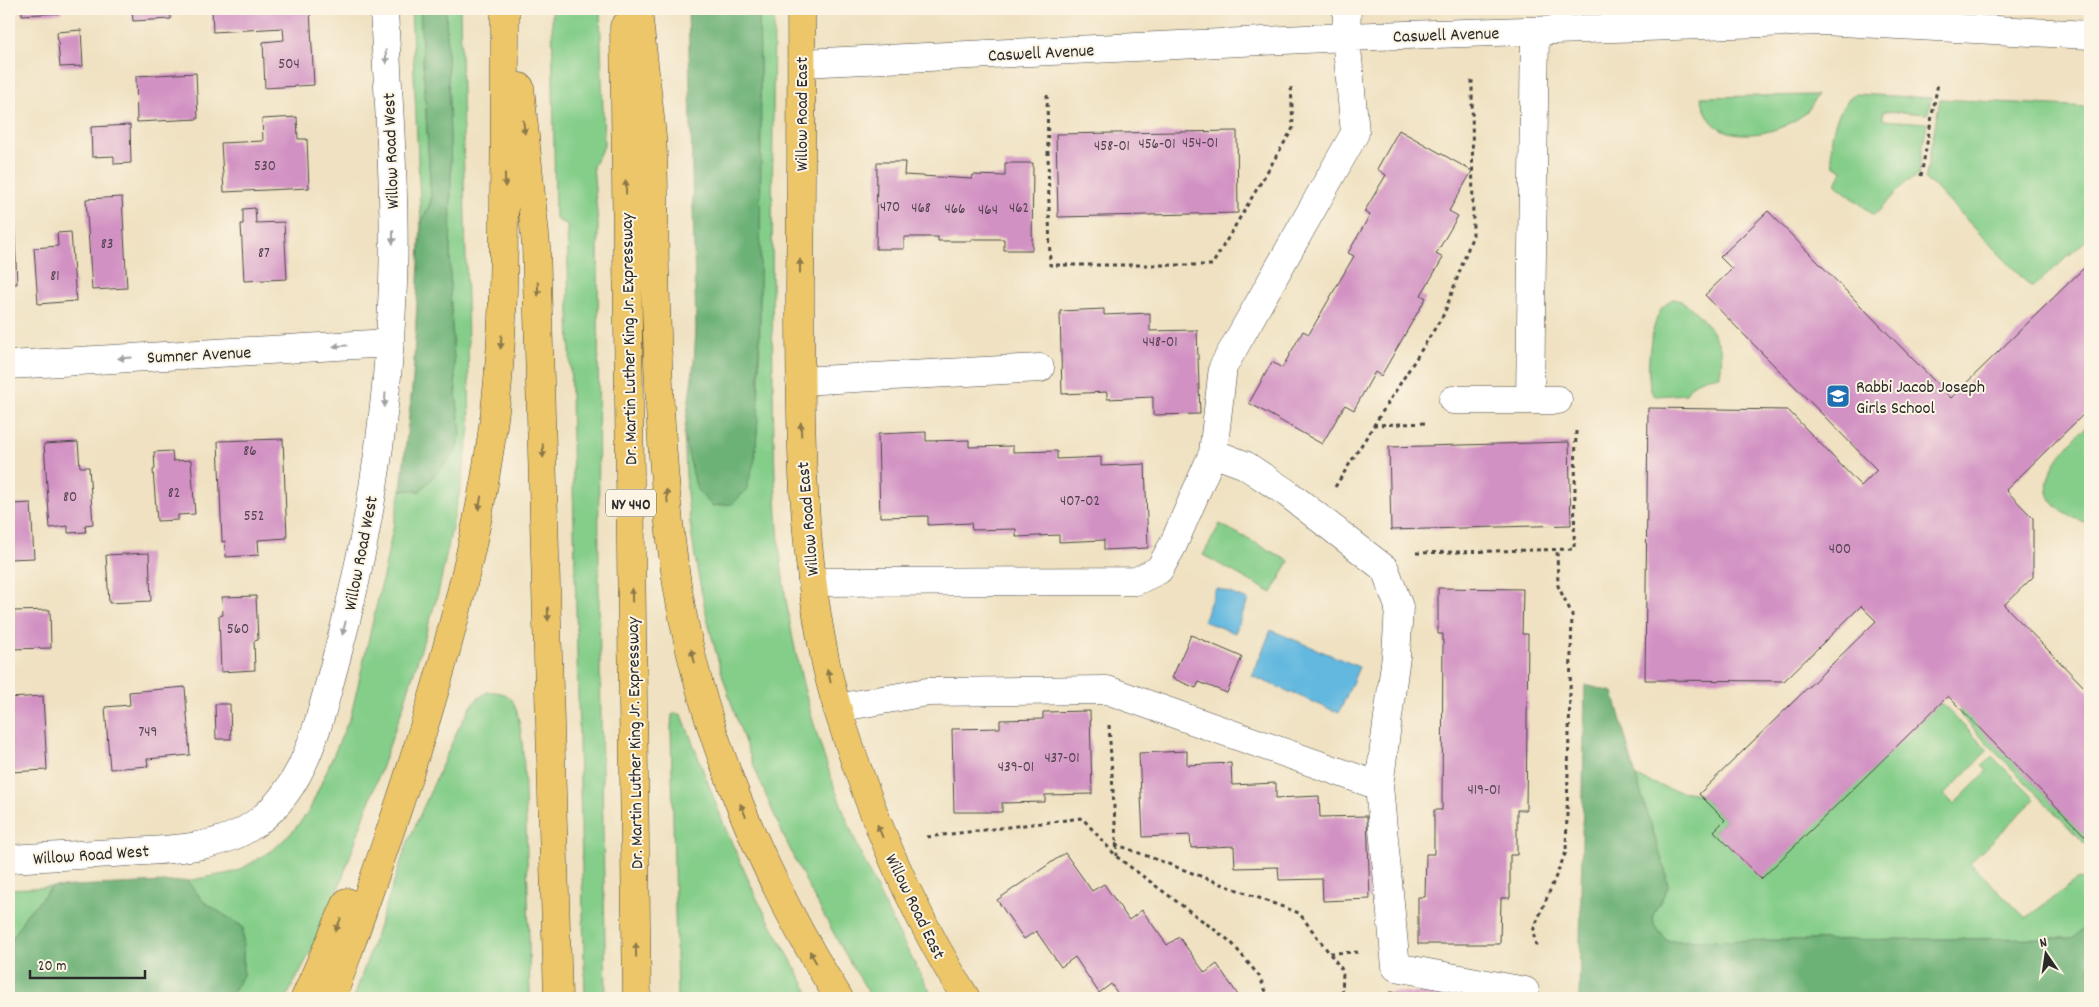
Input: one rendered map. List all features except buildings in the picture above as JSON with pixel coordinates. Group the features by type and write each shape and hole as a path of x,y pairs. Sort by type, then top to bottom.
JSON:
{"main road":[{"path":"332,998 406,786 472,553 491,440 499,373 504,260 505,9"},
{"path":"512,9 536,245 558,998"},
{"name":"Dr. Martin Luther King Jr. Expressway","path":"623,9 636,998"},
{"path":"638,9 652,138 656,307 665,470 677,583 687,634 715,736 734,788 787,908 839,998"},
{"name":"Willow Road East","path":"802,9 800,381 804,506 812,582 824,655 837,708 871,809 892,859 938,953 966,998"},
{"path":"305,998 341,919 454,617"}],"street":[{"name":"Willow Road West","path":"9,859 150,851 216,842 246,830 272,811 290,790 306,758 325,699 356,577 384,414 393,284 393,224 384,9"},
{"path":"812,582 1136,581 1159,570 1173,545 1213,453 1223,367 1355,133 1346,37 1347,9"},
{"name":"Caswell Avenue","path":"802,63 1346,37 1536,31 1822,15 2090,35"},
{"path":"1530,400 1536,31"},
{"name":"Sumner Avenue","path":"9,364 388,343"},
{"path":"800,381 1040,368"},
{"path":"1453,400 1558,400"},
{"path":"1213,453 1245,465 1287,494 1385,570 1399,606 1396,656 1378,786 1396,967 1525,991 1525,998"},
{"path":"837,708 927,692 1108,690 1378,786"}],"path":[{"path":"1340,495 1333,489 1444,314 1473,235 1472,80"},
{"path":"1921,176 1938,83"},
{"path":"1047,95 1050,265 1212,265 1293,128 1291,85"},
{"path":"1373,425 1431,423"},
{"path":"1408,553 1574,549 1576,428"},
{"path":"1536,946 1534,931 1566,852 1572,614 1558,586 1558,550"},
{"path":"1108,690 1117,857"},
{"path":"927,837 1082,818 1117,857 1231,942 1260,976 1269,998"},
{"path":"1115,844 1299,913 1343,970 1342,998"}],"green space":[{"path":"411,9 420,9 431,201 421,224"},
{"path":"420,9 446,9 451,169 450,292 456,393 461,434 455,453 420,491 401,490 413,379 421,224 431,201"},
{"path":"446,9 460,9 470,429 462,480 438,594 403,707 327,921 286,998 229,998 243,975 243,927 204,902 187,881 235,872 248,865 273,850 293,831 309,811 351,715 401,490 420,491 461,434 456,393 450,292 451,169"},
{"path":"552,9 600,9 604,146 593,166 598,225 599,604 606,998 585,998 567,224 558,221 555,216"},
{"path":"688,9 759,9 761,130 760,292 758,418 755,459 746,491 732,504 712,506 697,490 684,436 694,362 696,330"},
{"path":"759,9 774,9 772,336 774,441 780,555 788,612 798,663 811,713 826,763 844,812 885,907 934,998 871,998 848,959 800,870 780,828 745,744 717,657 697,567 689,511 684,436 697,490 755,459 760,342 761,140"},
{"path":"1854,94 1931,98 1928,114 1883,111 1883,120 1927,123 1918,176 1906,182 1878,212 1873,214 1836,185 1842,170 1833,165 1832,136 1837,118 1847,101"},
{"path":"1817,95 1809,109 1790,123 1777,129 1750,134 1737,134 1725,131 1715,125 1708,116 1701,97"},
{"path":"1940,99 2090,107 2090,237 2032,288 1934,186 1925,180"},
{"path":"1672,299 1679,300 1694,310 1713,334 1721,351 1720,376 1709,377 1696,382 1686,394 1656,396 1653,395 1650,387 1649,377 1651,340 1661,310"},
{"path":"2090,423 2090,524 2067,515 2054,504 2048,492 2048,479 2054,465 2064,451"},
{"path":"1220,524 1289,561 1272,593 1203,555"},
{"path":"1585,685 1613,692 1636,777 1665,870 1668,887 1653,915 1654,925 1667,941 2073,938 2090,922 2090,998 1579,998"},
{"path":"488,692 498,692 510,697 520,724 524,759 530,998 354,998 407,844 458,729 478,698"},
{"path":"1941,703 1988,750 1944,795 1954,804 1987,771 1982,766 1992,756 2035,799 1970,863 2026,918 2077,880 2090,876 2090,922 2073,938 1667,941 1654,925 1653,915 1668,887 1665,870 1636,777 1669,789 1699,794 1725,820 1714,831"},
{"path":"1960,707 2090,841 2090,849 1961,716"},
{"path":"676,713 682,715 726,830 757,899 812,998 677,998 671,728 672,715"},
{"path":"187,881 204,902 243,927 243,975 229,998 9,998 9,944 26,915 52,887"},
{"path":"52,887 26,915 9,944 9,889"}],"water":[{"path":"1216,588 1248,600 1235,633 1203,621"},
{"path":"1271,630 1359,667 1339,713 1252,676"}],"place":[{"name":"Rabbi Jacob Joseph Girls School","path":"1838,396"}]}
